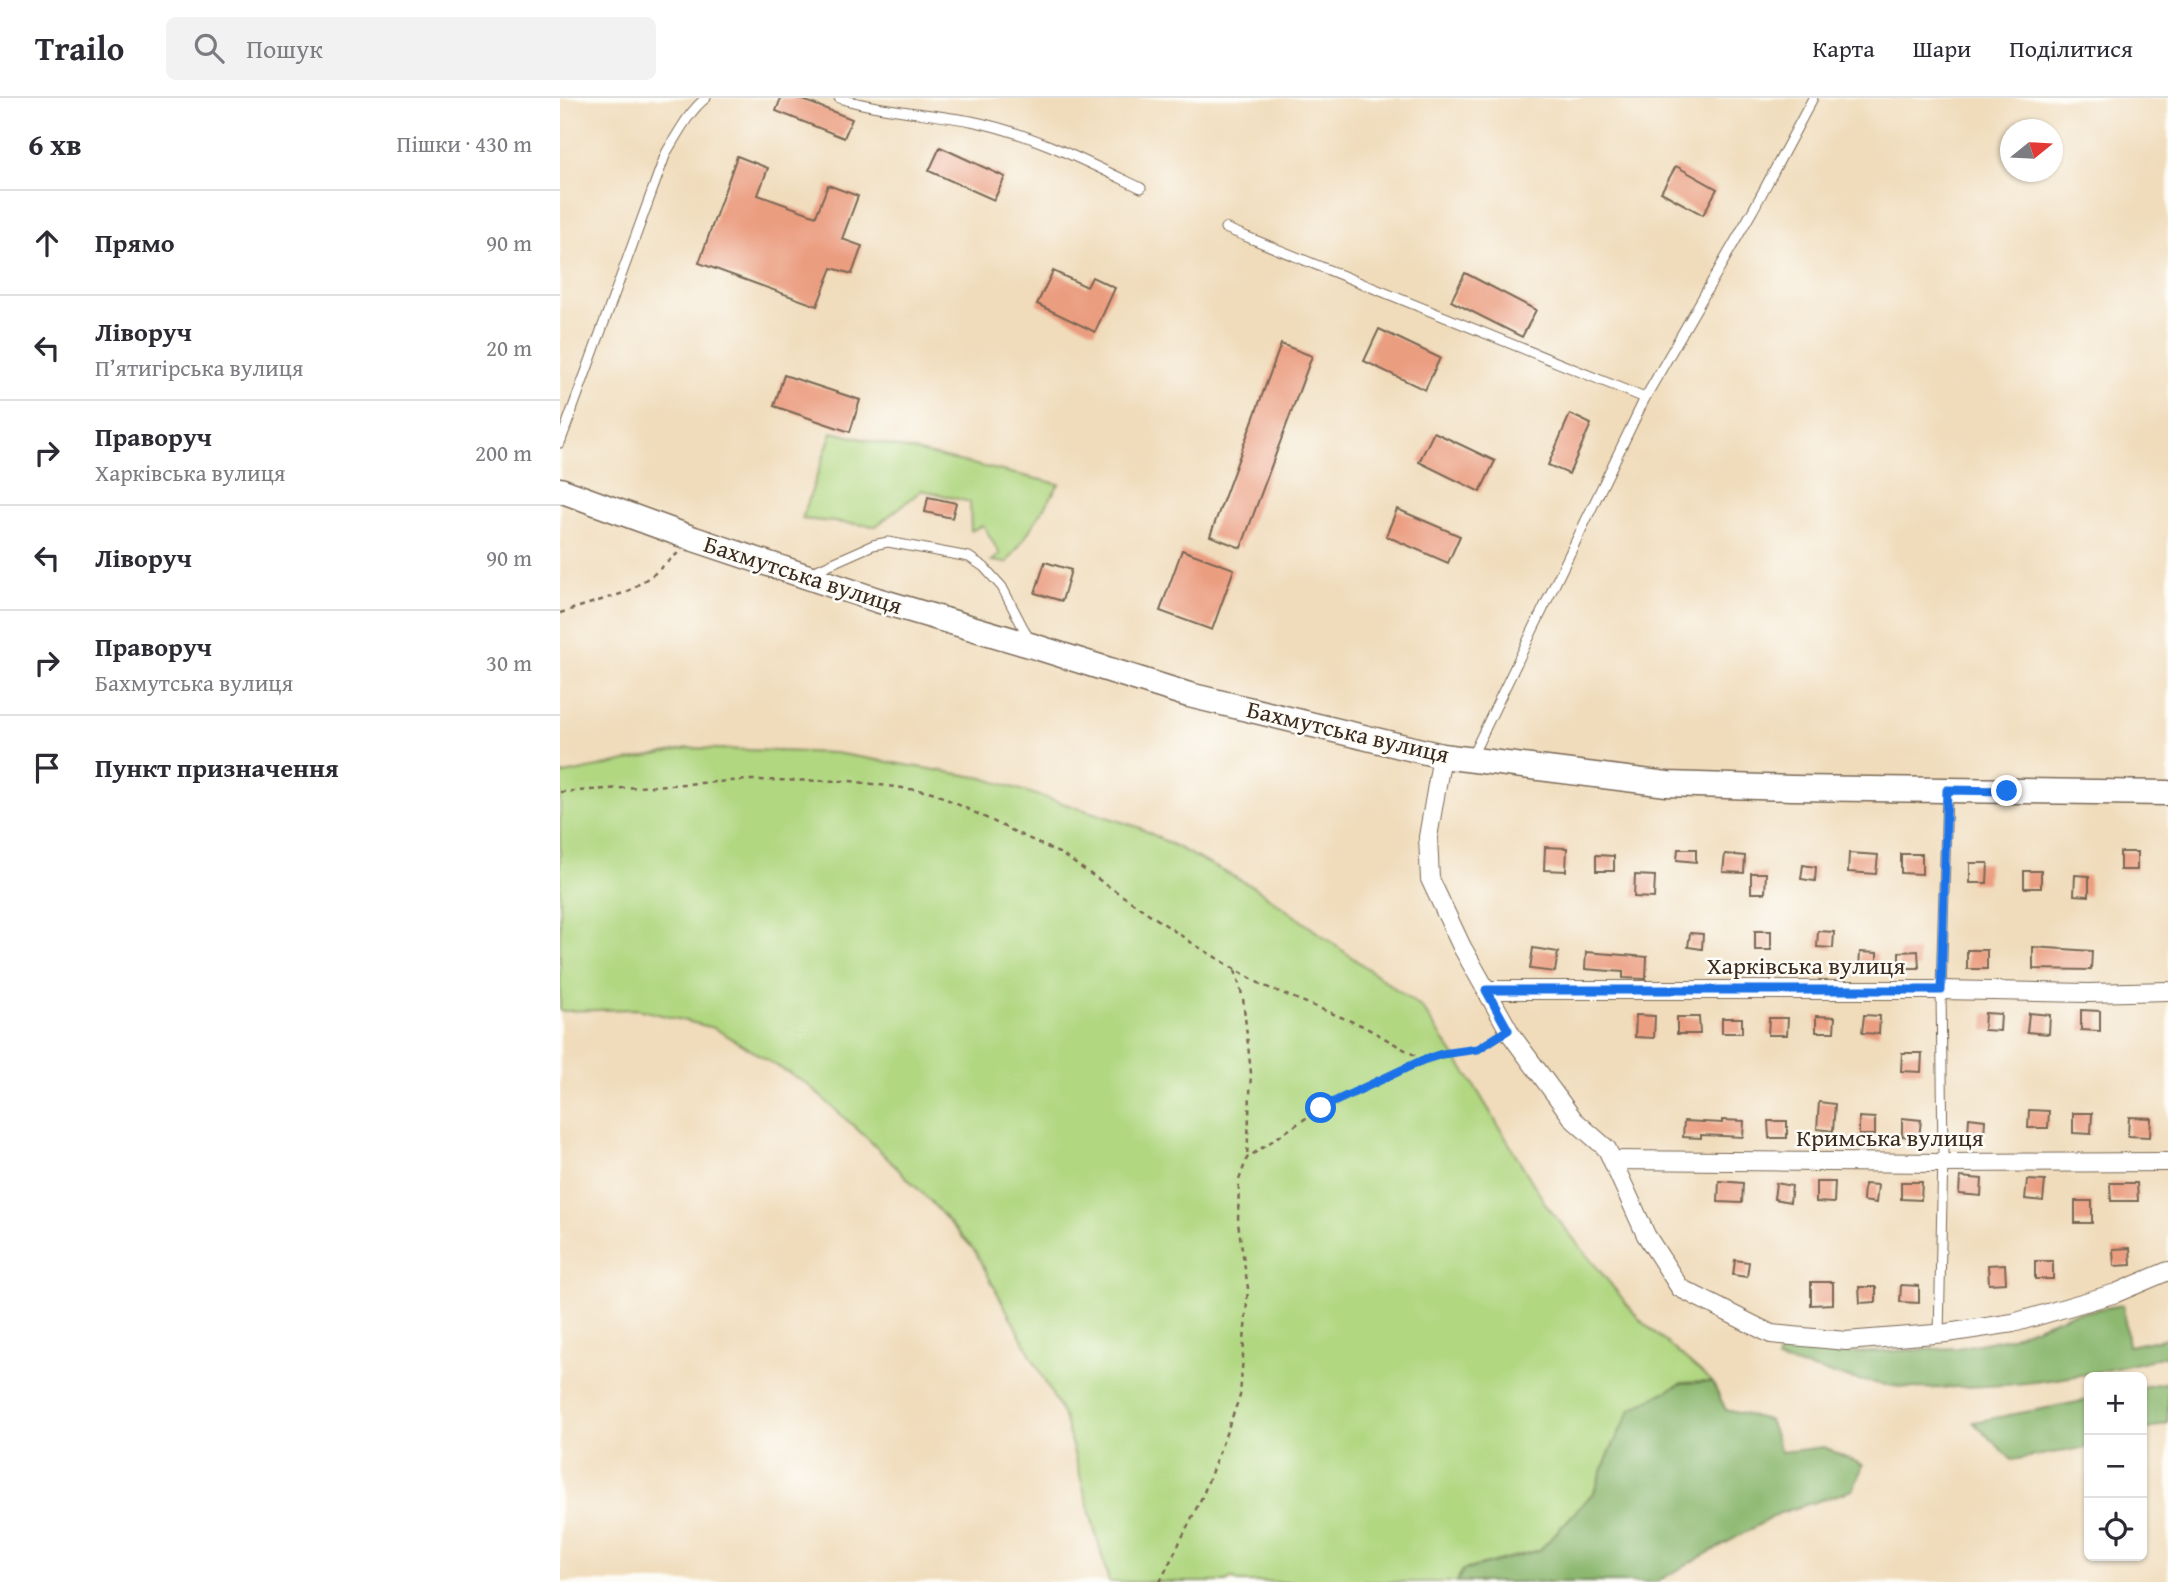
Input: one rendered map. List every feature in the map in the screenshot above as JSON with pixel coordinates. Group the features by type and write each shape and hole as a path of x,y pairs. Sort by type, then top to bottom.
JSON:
{"main road":[{"name":"Бахмутська вулиця","path":"560,489 803,576 1189,695 1441,757 1667,784 2168,793"}],"street":[{"path":"1441,757 1428,837 1430,879 1462,947 1508,1030 1574,1120 1607,1149 1646,1235 1680,1288 1771,1334 1846,1341 1939,1334 2013,1323 2116,1293 2168,1271"},
{"name":"Харківська вулиця","path":"1486,990 1941,990 2089,993 2168,991"},
{"name":"Кримська вулиця","path":"1612,1160 2168,1163"}],"lane":[{"path":"560,443 666,153 706,98"},
{"path":"839,98 972,121 1018,134 1141,188"},
{"path":"1469,760 1645,398 1753,210 1813,98"},
{"path":"1225,228 1645,398"},
{"path":"803,576 873,545 888,542 969,557 984,567 1002,587 1033,646"},
{"path":"1939,1334 1941,990 1947,790"}],"path":[{"path":"560,613 627,592 654,574 694,539"},
{"path":"560,792 747,779 850,781 932,792 1061,854 1195,945 1262,985 1363,1026 1423,1060"},
{"path":"1160,1582 1203,1495 1240,1396 1248,1287 1238,1223 1240,1180 1247,1158 1251,1073 1242,998 1234,968"},
{"path":"1247,1158 1321,1108 1423,1060 1442,1054 1478,1049 1508,1030"}],"green space":[{"path":"832,432 1059,484 1007,563 992,561 1000,554 983,525 971,531 970,502 922,490 876,526 802,519"},
{"path":"688,748 835,753 983,778 1138,827 1256,888 1422,1008 1474,1085 1546,1205 1639,1319 1712,1382 1682,1383 1611,1449 1594,1492 1540,1550 1462,1570 1457,1582 1238,1582 1232,1578 1226,1582 1109,1582 1064,1417 975,1251 933,1204 868,1139 807,1084 714,1028 637,1009 560,1011 560,775"},
{"path":"2123,1305 2128,1346 2168,1338 2168,1355 2063,1378 1930,1388 1862,1381 1777,1360 1781,1347 1850,1353 1958,1348 2008,1338 2070,1314"},
{"path":"1712,1382 1726,1410 1769,1420 1781,1452 1824,1447 1863,1465 1853,1490 1780,1513 1656,1582 1457,1582 1462,1571 1540,1550 1594,1492 1631,1409 1682,1383"},
{"path":"2168,1382 2168,1423 2147,1429 2147,1386"},
{"path":"2084,1401 2084,1448 2012,1460 1973,1422"}],"building":[{"path":"781,98 798,98 852,119 844,138 776,111"},
{"path":"940,147 1005,177 994,200 929,171"},
{"path":"737,156 768,168 758,195 816,216 828,185 858,196 842,239 862,246 852,274 832,268 817,306 699,263"},
{"path":"1676,166 1717,189 1703,215 1661,192"},
{"path":"1053,271 1087,287 1092,277 1115,288 1095,332 1037,304"},
{"path":"1465,273 1536,310 1522,337 1451,301"},
{"path":"1379,329 1440,358 1425,390 1364,361"},
{"path":"1281,344 1312,356 1241,548 1210,536"},
{"path":"784,375 860,400 850,432 774,406"},
{"path":"1570,414 1591,424 1569,474 1548,465"},
{"path":"1434,432 1495,461 1480,492 1419,462"},
{"path":"928,497 956,503 952,518 925,512"},
{"path":"1397,509 1460,536 1448,563 1386,536"},
{"path":"1182,550 1234,569 1212,630 1160,611"},
{"path":"1045,562 1071,570 1062,601 1035,593"},
{"path":"1545,847 1567,848 1566,871 1544,870"},
{"path":"1678,849 1696,849 1696,862 1677,860"},
{"path":"2120,852 2137,852 2137,870 2120,870"},
{"path":"1849,853 1878,855 1876,874 1848,872"},
{"path":"1725,854 1745,856 1744,873 1723,872"},
{"path":"1901,854 1922,854 1922,874 1901,873"},
{"path":"1596,855 1614,856 1614,871 1596,871"},
{"path":"1970,863 1988,863 1987,883 1970,883"},
{"path":"1803,865 1816,867 1815,881 1801,879"},
{"path":"2024,871 2041,871 2041,888 2024,888"},
{"path":"1751,873 1766,873 1765,893 1751,893"},
{"path":"1635,875 1655,876 1654,898 1634,897"},
{"path":"2075,875 2089,876 2089,896 2074,895"},
{"path":"1755,931 1771,931 1771,950 1755,950"},
{"path":"1818,931 1834,932 1833,948 1817,947"},
{"path":"1690,933 1703,934 1702,949 1688,947"},
{"path":"2033,947 2092,951 2091,970 2033,969"},
{"path":"1533,948 1558,952 1555,972 1530,969"},
{"path":"1967,950 1987,950 1987,969 1967,969"},
{"path":"1918,951 1919,968 1899,968 1899,952"},
{"path":"1586,952 1647,957 1646,979 1623,978 1623,972 1585,969"},
{"path":"1860,952 1877,953 1877,970 1859,969"},
{"path":"2081,1010 2100,1011 2100,1031 2081,1030"},
{"path":"1985,1013 2001,1014 2000,1031 1984,1030"},
{"path":"2029,1013 2050,1015 2049,1034 2027,1032"},
{"path":"1636,1015 1655,1016 1654,1038 1635,1037"},
{"path":"1864,1015 1880,1016 1879,1034 1862,1033"},
{"path":"1816,1016 1835,1017 1834,1032 1816,1032"},
{"path":"1677,1017 1699,1017 1700,1034 1677,1034"},
{"path":"1722,1018 1742,1018 1742,1033 1722,1033"},
{"path":"1769,1018 1788,1018 1787,1035 1768,1035"},
{"path":"1902,1053 1922,1053 1921,1072 1901,1071"},
{"path":"1819,1102 1835,1104 1833,1131 1817,1129"},
{"path":"2029,1110 2049,1111 2048,1128 2028,1128"},
{"path":"2073,1113 2092,1113 2091,1134 2073,1133"},
{"path":"1859,1117 1875,1118 1875,1135 1859,1135"},
{"path":"2129,1117 2151,1118 2150,1137 2128,1136"},
{"path":"1902,1118 1921,1120 1919,1138 1902,1136"},
{"path":"1969,1118 1985,1120 1984,1135 1968,1133"},
{"path":"1722,1120 1744,1121 1743,1137 1683,1137 1684,1121 1722,1123"},
{"path":"1768,1121 1787,1121 1787,1138 1769,1138"},
{"path":"1960,1177 1982,1179 1981,1196 1959,1194"},
{"path":"2027,1180 2045,1181 2043,1201 2025,1199"},
{"path":"1719,1181 1743,1183 1742,1203 1718,1202"},
{"path":"1816,1182 1835,1182 1834,1203 1816,1202"},
{"path":"1901,1182 1922,1182 1921,1200 1901,1199"},
{"path":"1776,1183 1792,1186 1790,1202 1774,1199"},
{"path":"2110,1183 2137,1183 2138,1201 2111,1201"},
{"path":"1864,1184 1878,1185 1876,1203 1863,1201"},
{"path":"2075,1201 2092,1201 2092,1223 2075,1223"},
{"path":"2130,1248 2131,1265 2114,1266 2113,1249"},
{"path":"1735,1260 1749,1262 1747,1277 1733,1275"},
{"path":"2035,1261 2053,1261 2053,1279 2035,1279"},
{"path":"2005,1264 2006,1283 1989,1284 1988,1265"},
{"path":"1811,1282 1833,1282 1833,1304 1811,1305"},
{"path":"1901,1285 1919,1286 1919,1303 1900,1302"},
{"path":"1859,1287 1876,1287 1876,1302 1860,1303"}],"route":[{"path":"1321,1108 1423,1060 1442,1054 1478,1049 1492,1042 1508,1030 1486,990 1941,990 1947,790 2007,791"}]}
